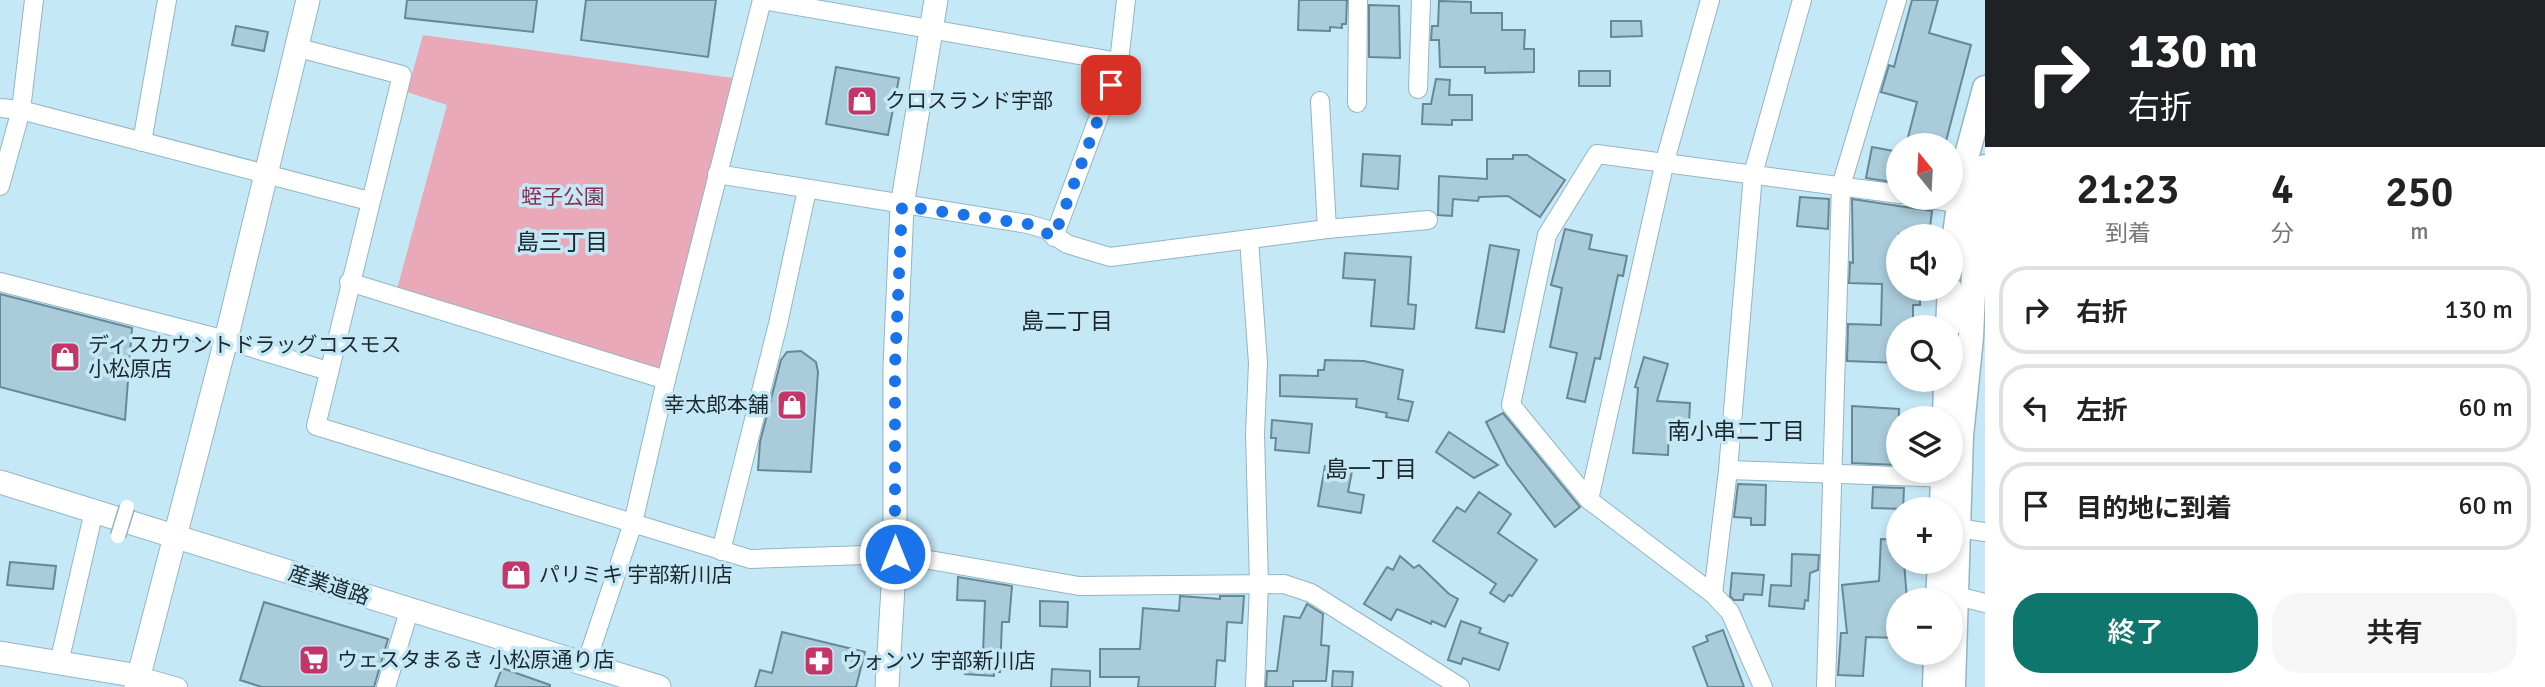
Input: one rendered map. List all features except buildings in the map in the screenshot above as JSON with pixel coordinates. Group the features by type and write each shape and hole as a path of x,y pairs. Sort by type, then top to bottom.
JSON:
{"main road":[{"path":"1954,406 1968,204 1985,88"},
{"path":"1963,224 1968,204 1985,167"},
{"path":"1935,687 1936,665"},
{"path":"1952,665 1953,687"}],"street":[{"path":"0,186 21,110 34,0"},
{"path":"142,142 167,0"},
{"path":"137,682 226,340 308,0"},
{"path":"586,664 633,523 717,174 763,0 1119,62"},
{"path":"887,687 895,554 895,366 902,206 936,0"},
{"path":"1054,237 1119,62 1126,0"},
{"path":"1357,103 1358,0"},
{"path":"1419,89 1421,0"},
{"path":"1589,500 1665,162 1710,0"},
{"path":"1713,594 1728,470 1753,174 1802,0"},
{"path":"1826,687 1841,186 1897,0"},
{"path":"295,47 402,75 349,282 316,426 750,559 895,554 1018,573 1079,586 1284,584 1311,593 1460,687"},
{"path":"1320,101 1327,229"},
{"path":"0,108 21,110 264,176 369,201"},
{"path":"1763,687 1730,612 1713,594 1589,500 1511,405 1547,235 1597,153 1886,192"},
{"path":"717,174 902,206 1028,224 1084,251 1110,257 1327,229 1428,220"},
{"path":"721,551 778,324 807,190"},
{"path":"1964,203 1968,204"},
{"path":"1249,239 1258,363 1255,434 1259,584 1255,687"},
{"path":"0,282 226,340 328,371"},
{"path":"349,282 666,380"},
{"path":"1728,470 1886,474"},
{"name":"産業道路","path":"0,482 659,687"},
{"path":"118,536 127,507"},
{"path":"59,663 94,511"},
{"path":"1963,529 1985,533"},
{"path":"1963,600 1985,603"},
{"path":"386,687 409,611"},
{"path":"0,653 59,663 137,682 178,687"}],"green space":[{"name":"蛭子公園","path":"423,35 733,78 662,366 653,369 397,289 447,105 407,92"}],"place":[{"name":"クロスランド宇部","path":"862,101"},
{"name":"ディスカウントドラッグコスモス 小松原店","path":"65,357"},
{"name":"幸太郎本舗","path":"792,405"},
{"name":"パリミキ 宇部新川店","path":"516,575"},
{"name":"ウェスタまるき 小松原通り店","path":"314,660"},
{"name":"ウォンツ 宇部新川店","path":"819,661"}],"district":[{"name":"島三丁目","path":"562,242"},
{"name":"島二丁目","path":"1067,321"},
{"name":"南小串二丁目","path":"1736,431"},
{"name":"島一丁目","path":"1371,469"}],"route":[{"path":"895,554 895,366 902,206 1028,224 1045,229 1054,237 1111,85"}]}
